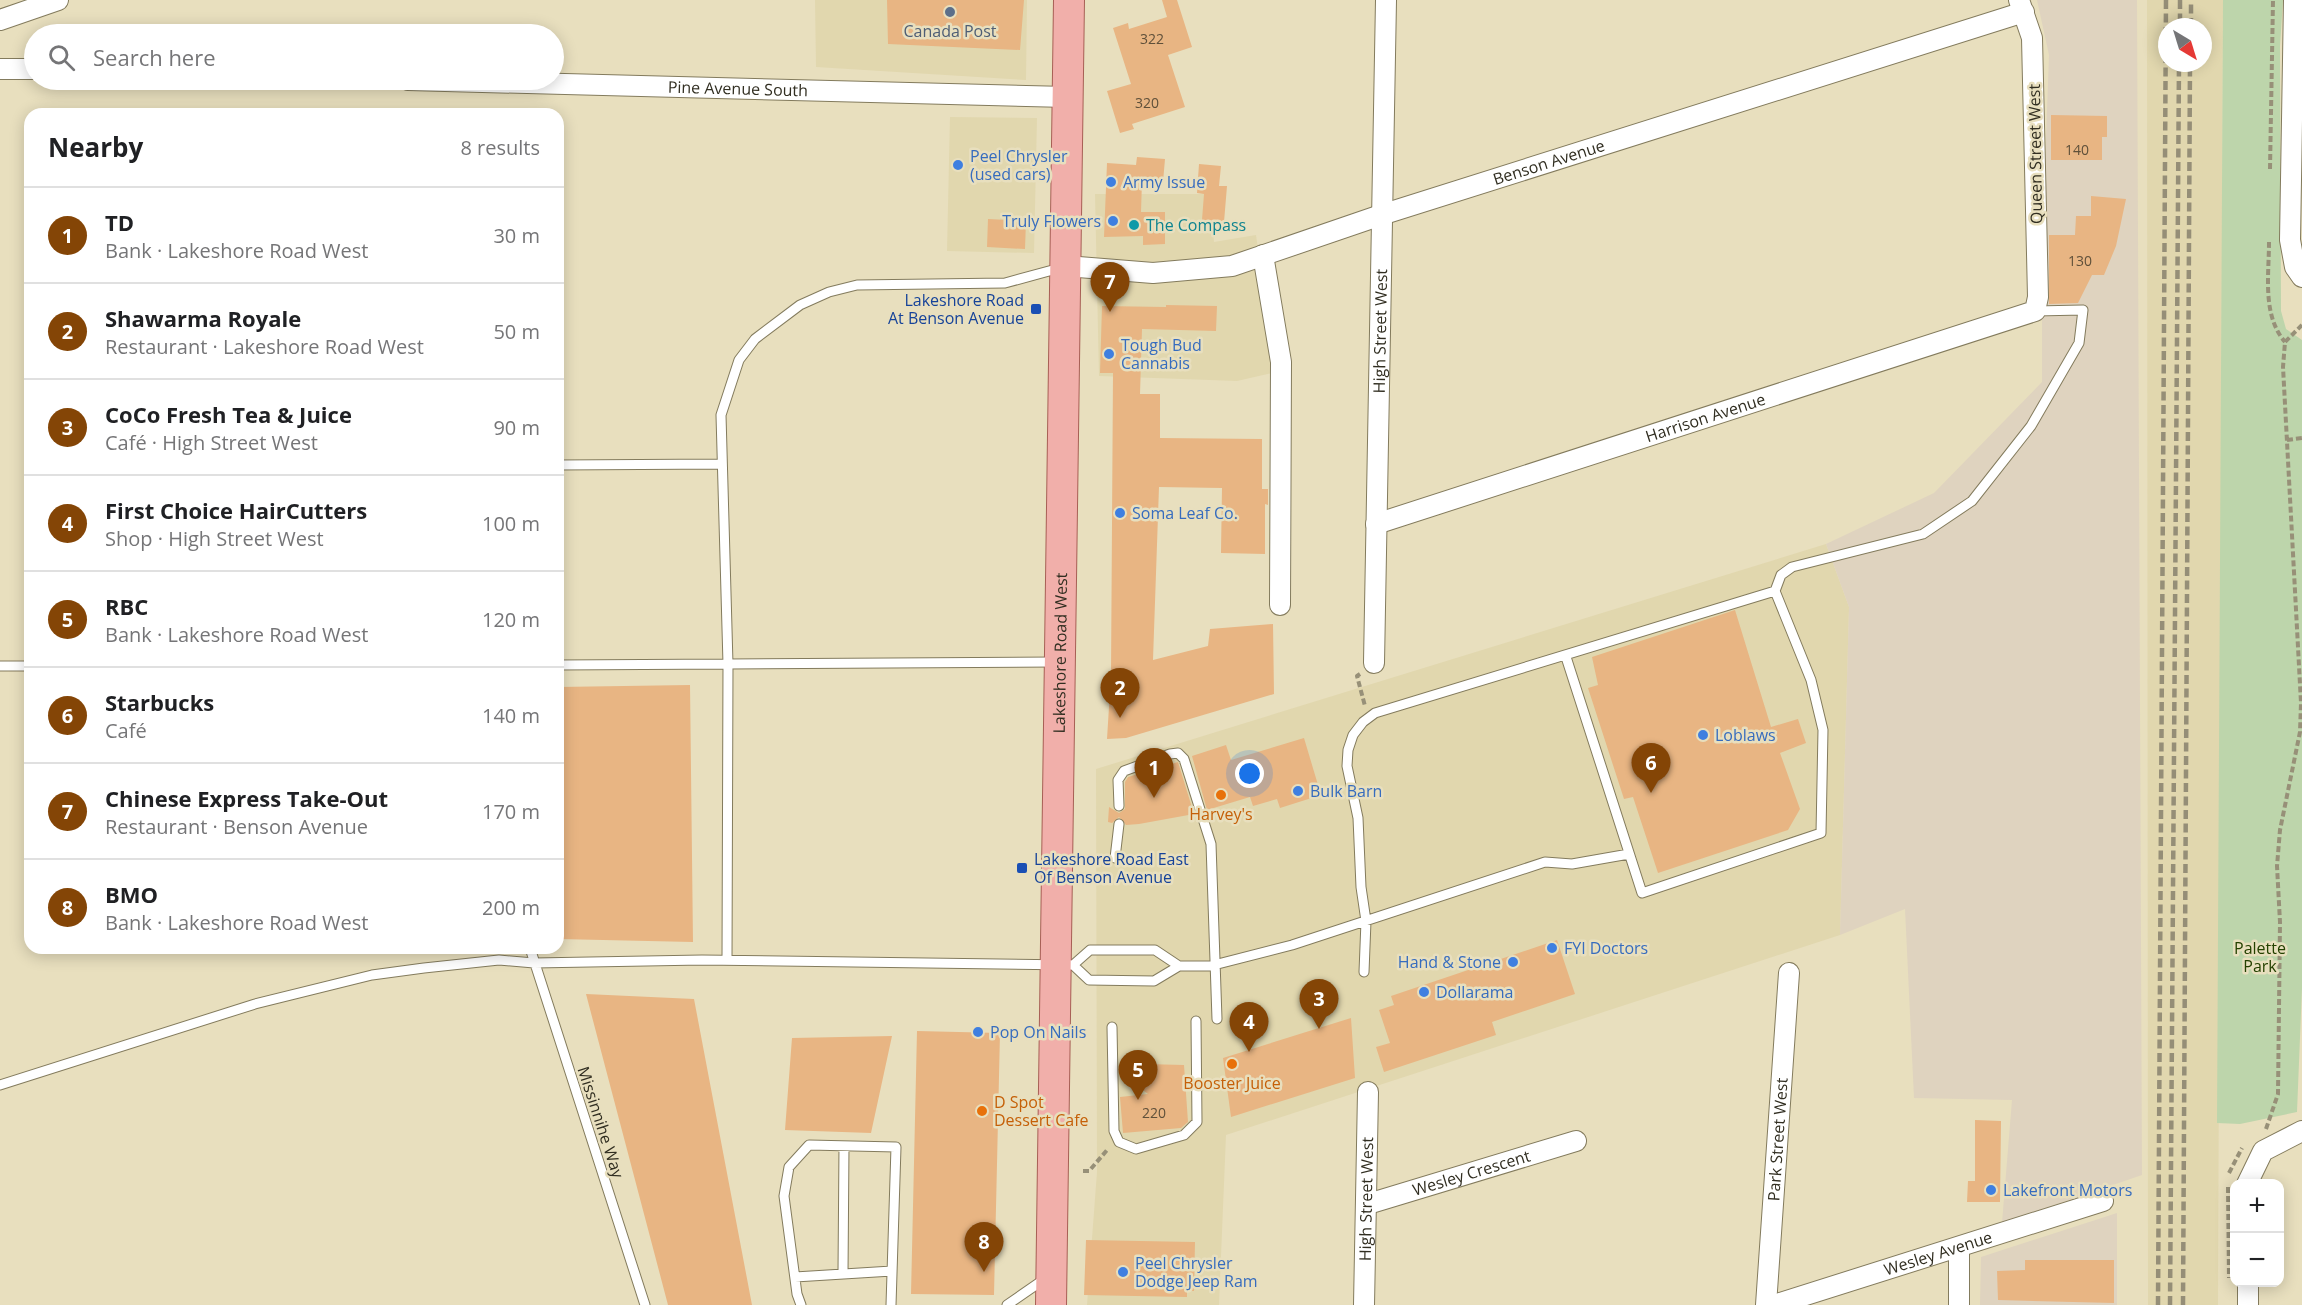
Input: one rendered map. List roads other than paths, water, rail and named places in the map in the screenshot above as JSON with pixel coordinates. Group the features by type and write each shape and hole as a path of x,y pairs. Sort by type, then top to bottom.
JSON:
{"main road":[{"name":"Lakeshore Road West","path":"1051,1305 1050,1275 1065,965 1061,662 1069,0"}],"street":[{"path":"0,20 58,0"},
{"name":"High Street West","path":"1374,663 1386,0"},
{"path":"2295,0 2290,240 2295,267 2302,277"},
{"name":"Benson Avenue","path":"1065,266 1153,273 1232,266 1381,215 2021,6"},
{"name":"Queen Street West","path":"2021,6 2032,38 2038,297 2035,311"},
{"path":"0,69 24,69"},
{"name":"Pine Avenue South","path":"564,84 1067,97"},
{"path":"1263,255 1281,362 1280,605"},
{"name":"Harrison Avenue","path":"1376,524 2035,311"},
{"name":"Park Street West","path":"1766,1305 1788,973"},
{"name":"High Street West","path":"1364,1305 1368,1204 1368,1092"},
{"path":"2249,1179 2263,1151 2302,1131"},
{"name":"Wesley Crescent","path":"1368,1204 1576,1142"},
{"name":"Wesley Avenue","path":"1774,1305 2103,1201"},
{"path":"1959,1248 1959,1305"},
{"path":"2240,1287 2248,1305"}],"lane":[{"path":"727,960 728,664 721,415 739,360 755,339 800,305 829,292 857,285 1005,283 1065,266"},
{"path":"1566,657 1642,893 1821,833 1824,730 1811,680 1775,591 1781,575 1792,567 1923,534 1972,501 2031,426 2079,344 2083,310 2035,311"},
{"path":"564,465 722,464"},
{"path":"1364,972 1366,921 1361,887 1358,818 1347,766 1348,750 1353,735 1368,718 1376,713 1566,657 1775,591"},
{"path":"564,665 1061,662"},
{"path":"0,666 24,666"},
{"path":"1119,806 1118,780 1124,771 1170,754 1182,755 1209,832 1212,860 1217,1019"},
{"path":"1115,858 1119,824"},
{"path":"0,1084 255,1004 330,985 372,975 499,960 534,963 727,960 1065,965 1089,980 1154,981 1179,966 1215,964 1293,945 1545,862 1572,864 1629,854"},
{"path":"1065,965 1090,950 1155,950 1179,966"},
{"name":"Missinnihe Way","path":"532,954 645,1305"},
{"path":"1112,1027 1114,1131 1117,1139 1124,1146 1136,1149 1184,1135 1194,1127 1198,1116 1196,1021"},
{"path":"801,1305 784,1196 789,1167 809,1145 896,1147 891,1305"},
{"path":"843,1274 844,1146"},
{"path":"795,1277 892,1271"},
{"path":"1008,1305 1050,1275"}],"railway":[{"path":"2158,1305 2166,0"},
{"path":"2180,0 2180,18"},
{"path":"2191,0 2191,18"},
{"path":"2170,1305 2179,72"},
{"path":"2183,1305 2190,72"}],"place":[{"name":"Canada Post","path":"950,12"},
{"name":"Peel Chrysler (used cars)","path":"958,165"},
{"name":"Army Issue","path":"1111,182"},
{"name":"Truly Flowers","path":"1113,221"},
{"name":"The Compass","path":"1134,225"},
{"name":"Lakeshore Road At Benson Avenue","path":"1036,309"},
{"name":"Chinese Express Take-Out","path":"1110,312"},
{"name":"Tough Bud Cannabis","path":"1109,354"},
{"name":"Soma Leaf Co.","path":"1120,513"},
{"name":"Shawarma Royale","path":"1120,718"},
{"name":"Loblaws","path":"1703,735"},
{"name":"Bulk Barn","path":"1298,791"},
{"name":"Starbucks","path":"1651,793"},
{"name":"Harvey's","path":"1221,795"},
{"name":"TD","path":"1154,798"},
{"name":"Lakeshore Road East Of Benson Avenue","path":"1022,868"},
{"name":"FYI Doctors","path":"1552,948"},
{"name":"Hand & Stone","path":"1513,962"},
{"name":"Dollarama","path":"1424,992"},
{"name":"CoCo Fresh Tea & Juice","path":"1319,1029"},
{"name":"Pop On Nails","path":"978,1032"},
{"name":"First Choice HairCutters","path":"1249,1052"},
{"name":"Booster Juice","path":"1232,1064"},
{"name":"RBC","path":"1138,1100"},
{"name":"D Spot Dessert Cafe","path":"982,1111"},
{"name":"Lakefront Motors","path":"1991,1190"},
{"name":"BMO","path":"984,1272"},
{"name":"Peel Chrysler Dodge Jeep Ram","path":"1123,1272"}],"park label":[{"name":"Palette Park","path":"2260,957"}]}
